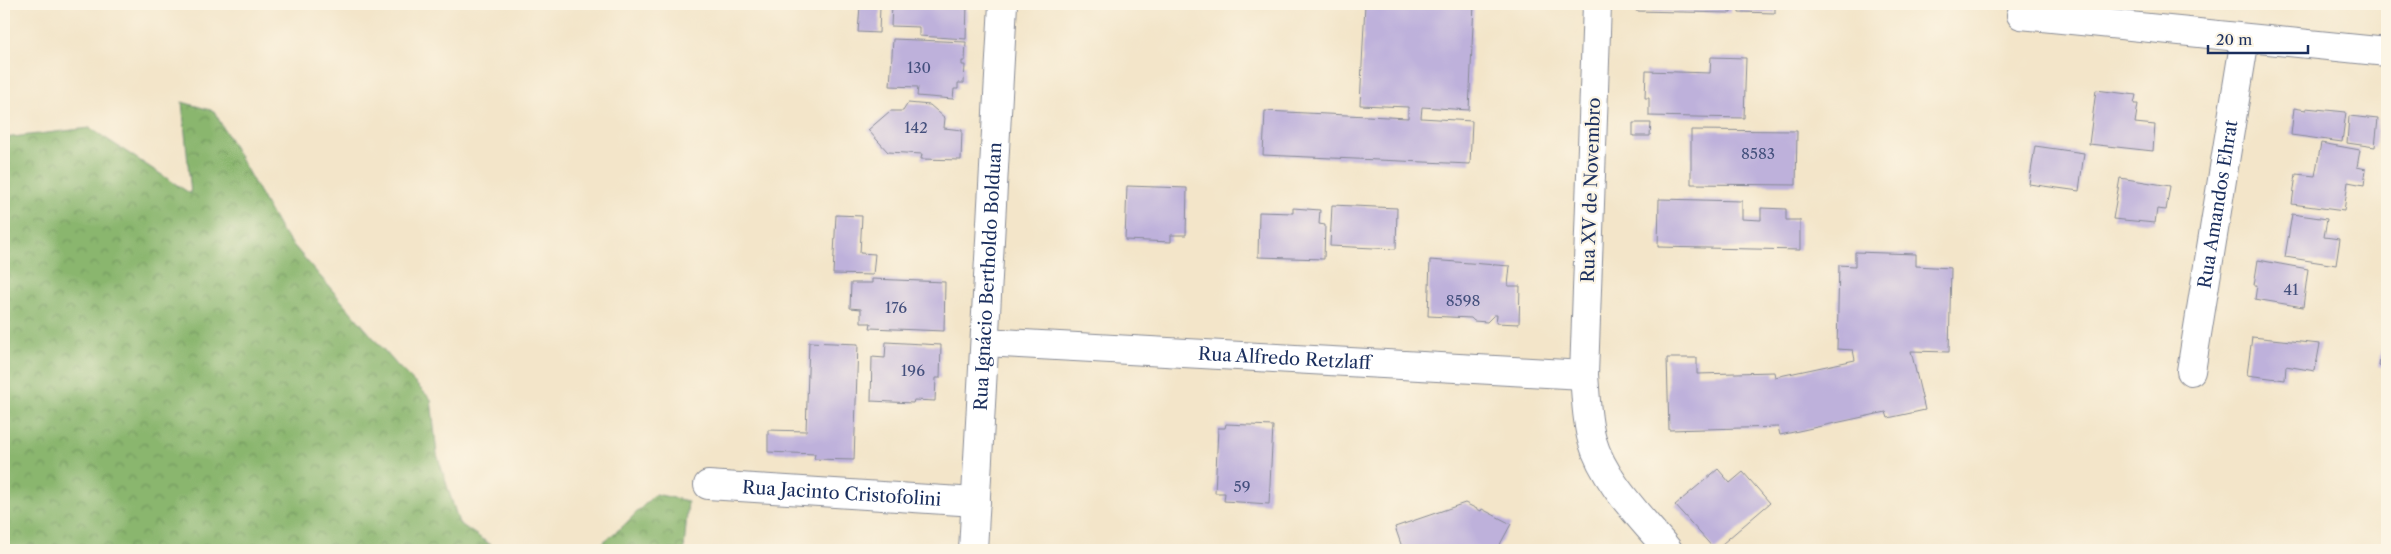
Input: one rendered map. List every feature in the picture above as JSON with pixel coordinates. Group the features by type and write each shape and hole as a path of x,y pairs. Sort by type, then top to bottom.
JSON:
{"street":[{"name":"Rua Ignácio Bertholdo Bolduan","path":"973,550 1003,4"},
{"name":"Rua XV de Novembro","path":"1597,4 1584,375 1586,408 1592,440 1601,463 1615,485 1668,550"},
{"path":"2021,15 2387,52"},
{"name":"Rua Amandos Ehrat","path":"2191,371 2245,38"},
{"name":"Rua Alfredo Retzlaff","path":"985,342 1584,375"},
{"name":"Rua Jacinto Cristofolini","path":"708,485 976,502"}],"green space":[{"path":"182,102 214,111 281,231 396,364 431,399 437,454 459,523 498,550 4,550 4,138 90,128 191,194"},
{"path":"655,494 688,501 684,550 593,550 622,527"}],"building":[{"path":"892,4 967,4 966,39 919,36 919,27 891,26"},
{"path":"1365,4 1474,4 1469,110 1422,107 1421,118 1472,121 1470,164 1263,155 1265,111 1408,118 1408,107 1360,105"},
{"path":"1636,4 1731,4 1731,13 1636,11"},
{"path":"1739,4 1775,4 1775,13 1739,12"},
{"path":"860,6 880,6 879,33 858,32"},
{"path":"893,39 966,42 965,61 962,61 962,65 965,65 964,83 958,83 958,89 954,89 953,99 917,96 918,87 890,86"},
{"path":"1711,57 1746,58 1744,118 1649,116 1649,98 1645,98 1646,71 1710,73"},
{"path":"2096,90 2136,95 2134,104 2138,104 2135,123 2155,125 2153,151 2089,144"},
{"path":"908,103 930,105 945,118 944,128 962,130 961,160 921,159 922,154 888,152 868,130 890,111 903,111"},
{"path":"2294,108 2346,112 2342,142 2291,135"},
{"path":"2349,116 2378,119 2375,147 2347,143"},
{"path":"1633,123 1651,123 1650,136 1633,136"},
{"path":"1691,130 1797,131 1796,185 1691,184"},
{"path":"2321,143 2360,150 2357,167 2366,169 2364,185 2348,182 2344,211 2292,204 2296,174 2315,176"},
{"path":"2035,146 2084,153 2079,191 2029,184"},
{"path":"2120,178 2170,186 2166,210 2157,209 2155,223 2113,219"},
{"path":"1127,186 1187,188 1186,235 1171,235 1171,242 1125,240"},
{"path":"1659,199 1742,201 1742,219 1761,220 1761,208 1786,209 1786,220 1800,220 1800,250 1658,247"},
{"path":"1332,205 1397,208 1396,249 1330,246"},
{"path":"1293,208 1320,210 1319,224 1325,225 1324,259 1258,257 1259,212 1293,213"},
{"path":"2292,214 2327,219 2324,237 2340,239 2336,265 2285,257"},
{"path":"836,215 862,216 860,253 875,254 873,275 833,274"},
{"path":"1855,252 1916,254 1916,266 1951,268 1949,352 1911,351 1925,410 1888,418 1886,412 1780,435 1778,427 1669,430 1667,358 1697,358 1697,374 1774,372 1775,377 1855,360 1853,350 1837,349 1839,265 1855,266"},
{"path":"1430,260 1510,266 1508,286 1520,286 1519,324 1496,323 1497,315 1494,315 1487,322 1474,321 1471,318 1428,316"},
{"path":"2258,260 2308,269 2303,307 2255,299 2257,285 2254,285"},
{"path":"872,279 945,282 944,331 870,328 871,323 861,323 861,309 850,308 851,283 872,283"},
{"path":"2387,321 2387,368 2379,366"},
{"path":"2252,337 2320,344 2315,371 2286,366 2285,380 2247,375"},
{"path":"809,342 858,344 854,460 814,459 815,454 768,452 768,430 806,431"},
{"path":"886,342 941,345 940,378 936,378 935,401 914,400 913,403 871,401 872,357 885,358"},
{"path":"1226,424 1273,426 1269,504 1224,501 1225,493 1215,493 1218,428 1225,428"},
{"path":"1718,469 1730,483 1743,472 1770,503 1715,550 1675,505"},
{"path":"1465,503 1481,511 1482,509 1511,524 1497,550 1403,550 1395,527"}]}
